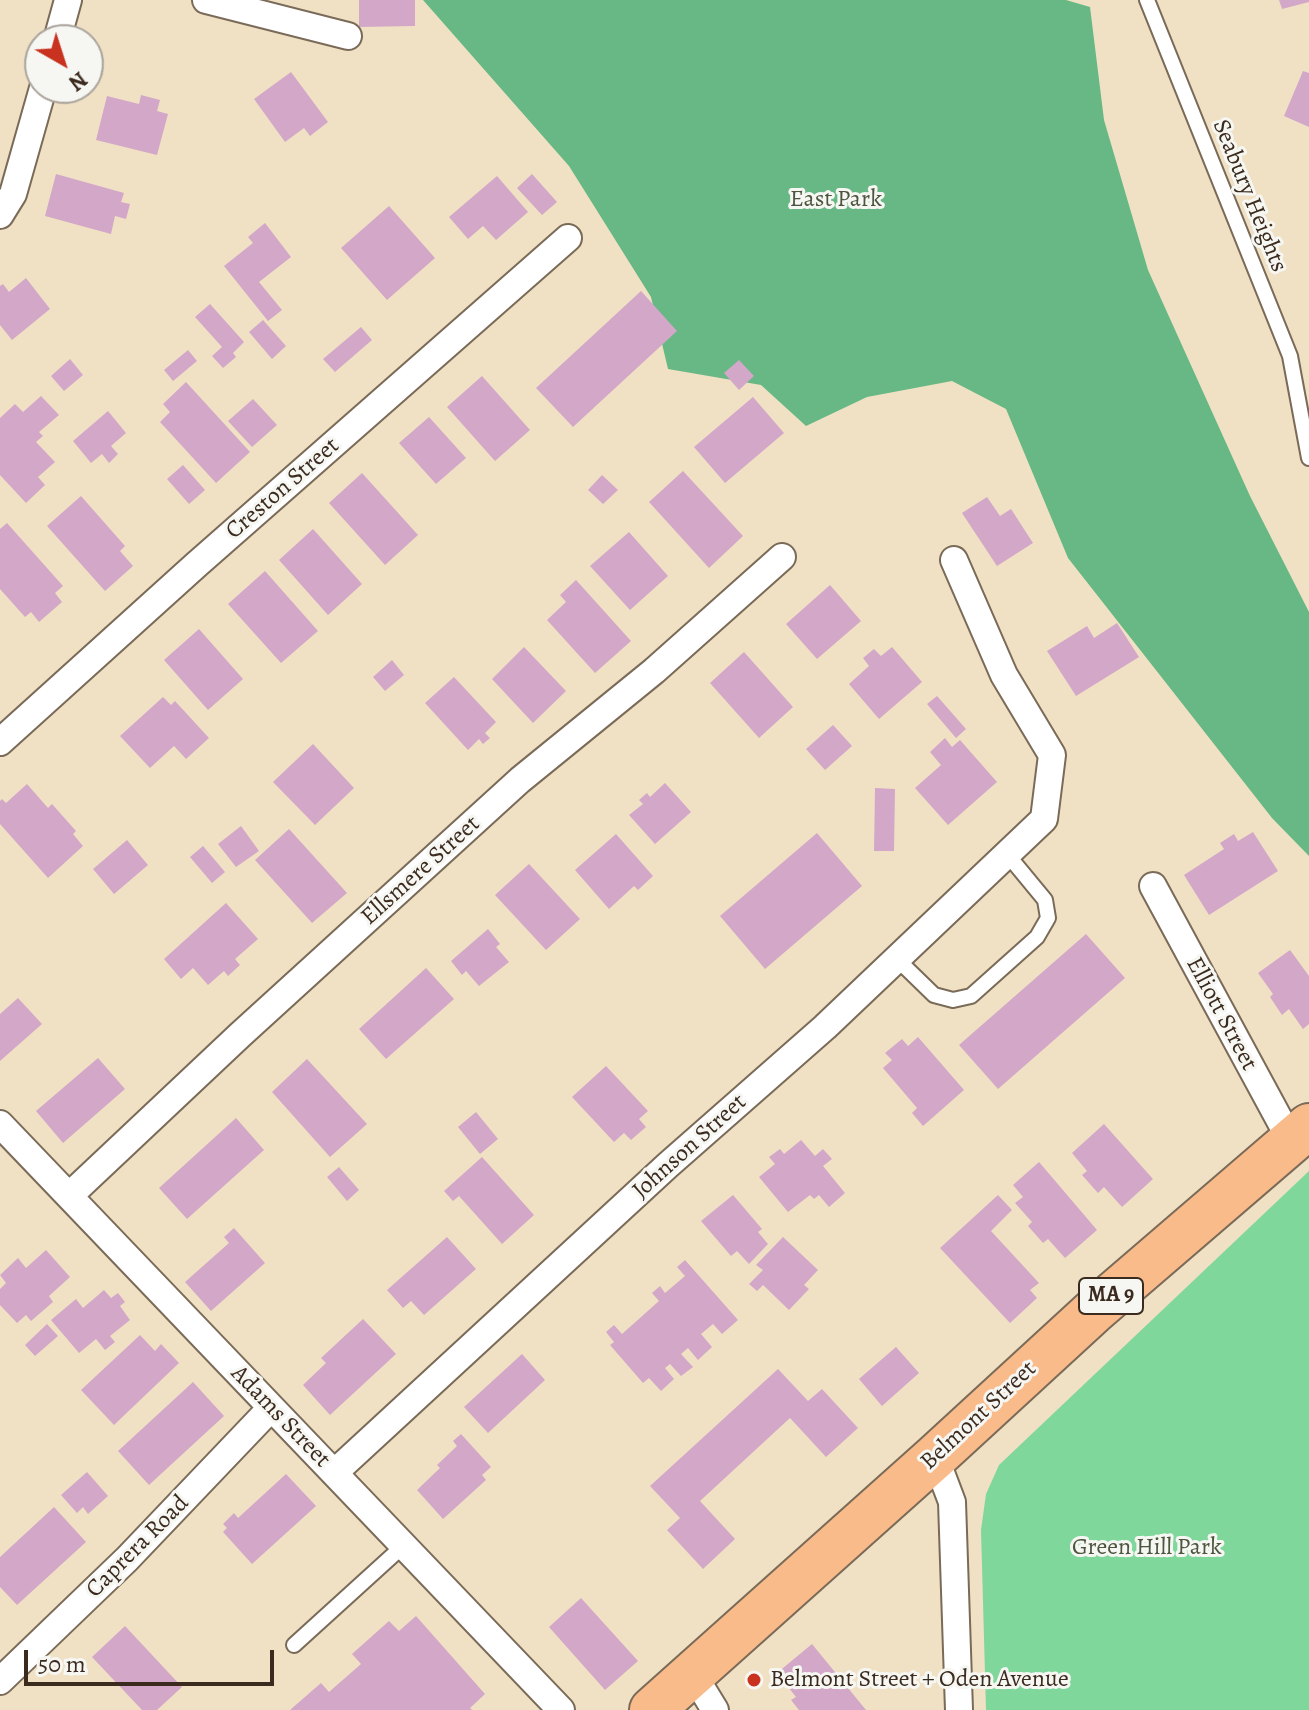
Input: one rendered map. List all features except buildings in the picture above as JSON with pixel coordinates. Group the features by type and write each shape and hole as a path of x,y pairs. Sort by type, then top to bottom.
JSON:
{"highway":[{"name":"Belmont Street","path":"652,1710 704,1692 935,1457 1095,1310 1300,1133"}],"street":[{"path":"61,24 68,0"},
{"path":"206,0 348,36"},
{"path":"2,208 13,194 38,104"},
{"name":"Creston Street","path":"0,742 568,238"},
{"name":"Ellsmere Street","path":"69,1196 240,1035 520,780 654,671 782,557"},
{"name":"Johnson Street","path":"334,1473 668,1165 825,1027 1044,819 1052,755 1004,675 954,560"},
{"name":"Elliott Street","path":"1153,886 1300,1133"},
{"name":"Adams Street","path":"0,1124 561,1710"},
{"name":"Caprera Road","path":"3,1673 127,1559 271,1408"},
{"path":"935,1457 952,1502 959,1710"}],"lane":[{"name":"Seabury Heights","path":"1147,0 1290,356 1309,458"},
{"path":"897,959 934,995 953,1000 971,996 1037,937 1048,918 1045,900 1007,854"},
{"path":"294,1645 403,1546"}],"green space":[{"name":"East Park","path":"423,0 1066,0 1090,7 1104,120 1148,270 1250,496 1309,612 1309,856 1272,818 1068,558 1006,409 952,381 867,397 806,426 761,385 668,369 651,297 569,166"},
{"name":"Green Hill Park","path":"1309,1171 1309,1710 986,1710 981,1530 986,1494 999,1465"}],"place":[{"name":"Belmont Street + Oden Avenue","path":"754,1680"}]}
